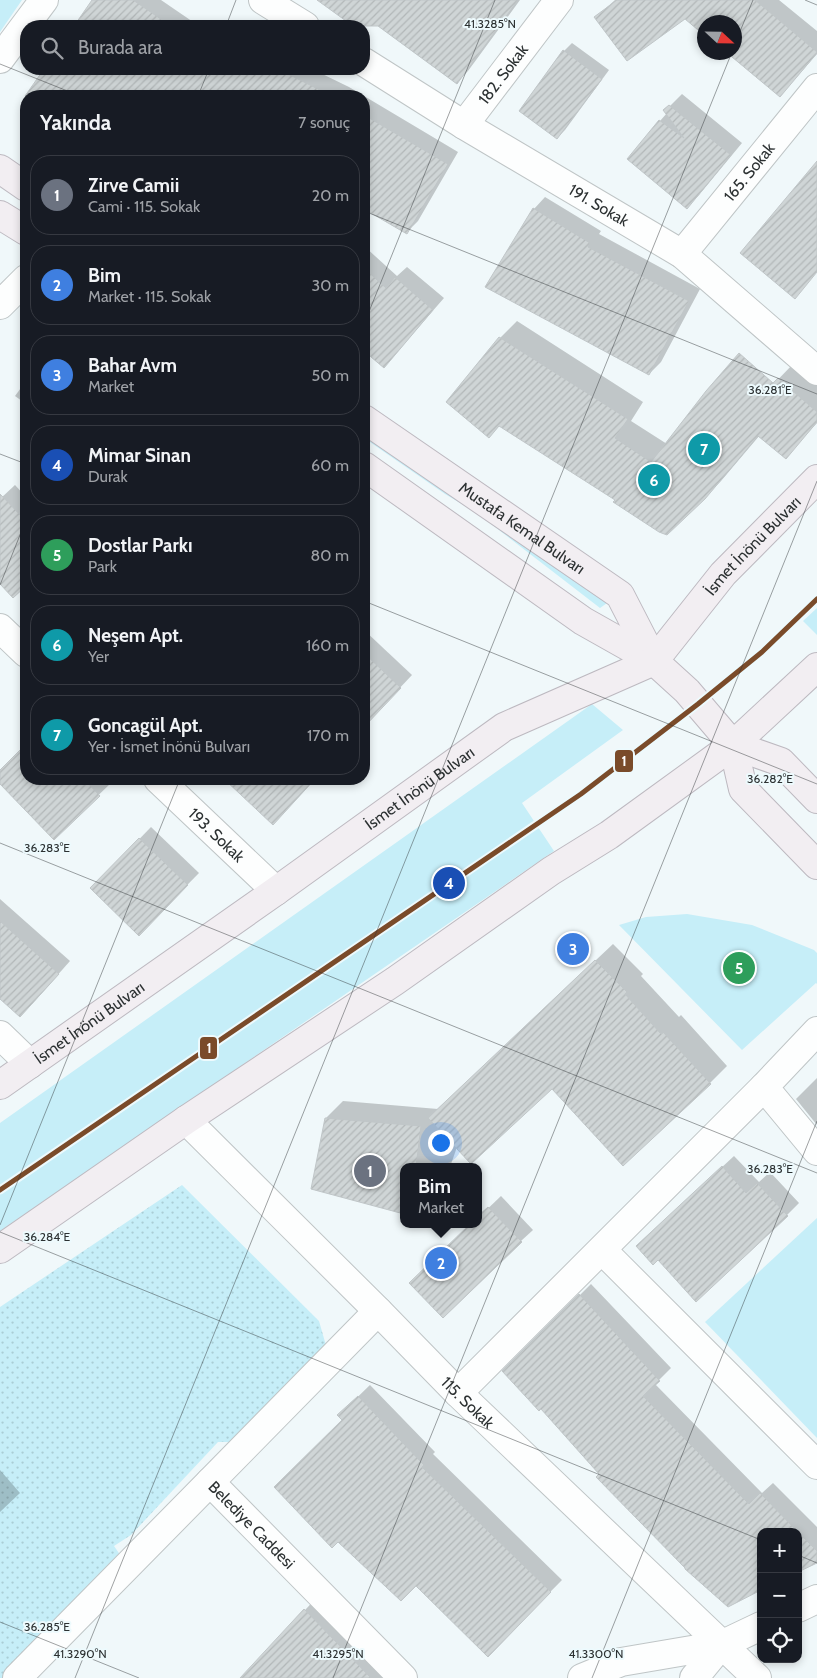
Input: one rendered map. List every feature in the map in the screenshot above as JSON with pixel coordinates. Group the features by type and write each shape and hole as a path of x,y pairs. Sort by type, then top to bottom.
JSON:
{"main road":[{"path":"0,169 20,183"},
{"path":"0,215 20,227"},
{"name":"Mustafa Kemal Bulvarı","path":"370,423 620,595 654,661"},
{"name":"Mustafa Kemal Bulvarı","path":"370,470 583,621 654,661 687,691 733,745 743,789 817,866"},
{"name":"İsmet İnönü Bulvarı","path":"0,1085 276,891 504,727 654,661 723,574 817,479"},
{"path":"0,1250 186,1120 395,981 547,874 609,835 733,745 817,667"},
{"path":"733,745 781,762 817,799"}],"street":[{"path":"29,20 44,0"},
{"path":"263,0 296,20"},
{"name":"182. Sokak","path":"464,125 559,0"},
{"path":"0,59 20,32"},
{"name":"191. Sokak","path":"370,66 464,125 682,254 817,371"},
{"name":"165. Sokak","path":"682,254 817,88"},
{"path":"0,305 20,285"},
{"path":"0,628 20,647"},
{"name":"193. Sokak","path":"164,785 276,891"},
{"path":"458,1393 764,1087 817,1031"},
{"path":"0,1035 30,1064"},
{"path":"764,1087 817,1151"},
{"name":"115. Sokak","path":"186,1120 458,1393 757,1678"},
{"path":"602,1250 817,1465"},
{"path":"210,1482 378,1311"},
{"name":"Belediye Caddesi","path":"16,1678 210,1482 403,1678"},
{"path":"802,1606 817,1599"},
{"path":"582,1678 620,1662 721,1645 757,1628"},
{"path":"694,1678 721,1645"}],"shaded area":[{"path":"0,0 22,0 0,32"},
{"path":"370,424 610,601 600,608 477,513 445,494 370,442"},
{"path":"817,608 817,635 803,621"},
{"path":"592,704 623,730 522,803 554,851 0,1231 0,1123"},
{"path":"687,914 752,925 814,950 817,953 817,984 742,1050 619,925 646,917"},
{"path":"182,1185 319,1321 327,1349 233,1442 218,1442 131,1535 114,1546 123,1559 4,1678 0,1678 0,1307"},
{"path":"817,1218 817,1438 705,1322"}],"building":[{"path":"92,0 133,0 162,20 78,20"},
{"path":"317,0 518,0 457,84 378,26 370,26 370,20 345,20"},
{"path":"617,0 755,0 817,53 780,97 736,60 742,60 742,15 697,15 697,29 685,19 627,61 594,17"},
{"path":"563,50 602,79 557,139 519,111"},
{"path":"40,75 290,75 320,90 29,90"},
{"path":"669,105 731,155 687,209 627,159 659,120 684,138 663,110"},
{"path":"370,118 448,164 407,234 370,212"},
{"path":"817,161 817,272 795,299 740,253"},
{"path":"533,208 590,243 588,247 689,301 649,375 485,287"},
{"path":"370,273 386,288 395,277 433,310 384,368 370,356"},
{"path":"499,337 628,419 615,438 651,462 706,391 739,353 773,383 778,378 817,412 817,422 786,459 758,436 705,499 667,535 659,532 613,502 615,500 499,426 489,438 446,402"},
{"path":"0,494 20,515 20,592 13,598 0,584"},
{"path":"370,659 401,688 370,721"},
{"path":"20,750 20,785 90,785 100,796 54,840 0,784 0,770"},
{"path":"230,785 310,785 273,825"},
{"path":"139,838 188,885 139,936 90,888"},
{"path":"0,921 59,974 20,1017 0,999"},
{"path":"595,960 627,992 625,994 661,1034 663,1032 711,1084 623,1166 552,1089 472,1163 428,1118"},
{"path":"325,1118 421,1126 416,1163 400,1163 400,1213 311,1189"},
{"path":"722,1166 746,1193 757,1183 788,1216 696,1302 658,1260 653,1265 636,1246"},
{"path":"488,1207 522,1242 443,1318 409,1283 466,1228 482,1228 482,1212"},
{"path":"579,1294 660,1381 643,1396 749,1504 760,1493 794,1528 757,1528 757,1592 728,1607 685,1569 596,1477 599,1474 541,1409 539,1411 502,1371"},
{"path":"358,1396 424,1465 422,1467 551,1592 488,1657 416,1586 401,1601 338,1542 332,1548 274,1487 342,1420 337,1415"},
{"path":"802,1536 817,1551 817,1563 802,1570"},
{"path":"304,1609 371,1678 240,1678"}],"transit line":[{"name":"1","path":"0,1190 581,794 762,652 817,599"}],"place":[{"name":"Goncagül Apt.","path":"704,449"},
{"name":"Neşem Apt.","path":"654,480"},
{"name":"Mimar Sinan","path":"449,883"},
{"name":"Bahar Avm","path":"573,949"},
{"name":"Dostlar Parkı","path":"739,968"},
{"name":"Zirve Camii","path":"370,1171"},
{"name":"Bim","path":"441,1263"}]}
